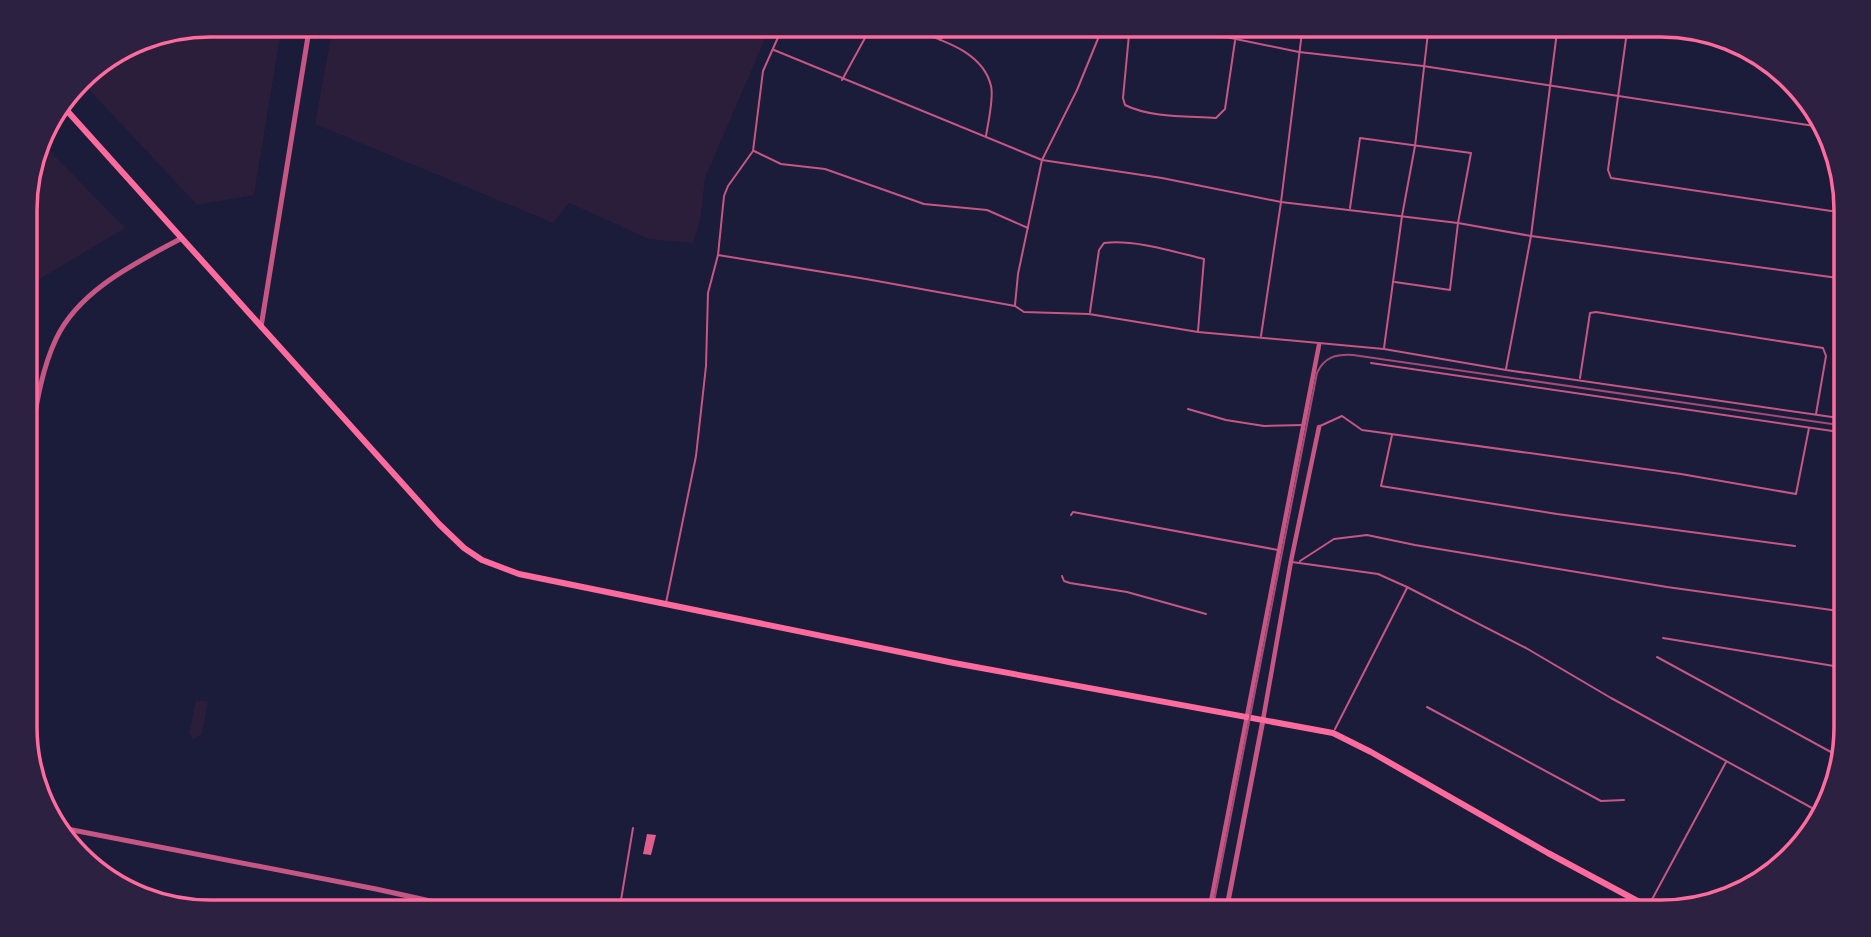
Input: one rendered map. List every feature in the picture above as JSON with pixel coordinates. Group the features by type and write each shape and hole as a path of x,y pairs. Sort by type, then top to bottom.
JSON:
{"main road":[{"path":"68,112 439,524 464,548 482,560 519,575 665,606 1246,719 1332,733 1371,752 1527,842 1635,900"}],"street":[{"path":"261,327 308,37"},
{"path":"37,413 48,361 56,339 68,319 88,297 104,285 180,239"},
{"path":"1211,900 1319,345"},
{"path":"1228,900 1290,562 1318,427"},
{"path":"70,829 426,900"}],"lane":[{"path":"665,606 696,456 706,366 708,293 718,256 724,195 753,151 764,71 779,37"},
{"path":"842,80 866,37"},
{"path":"930,37 961,49 980,63 992,87 986,137"},
{"path":"939,41 941,37"},
{"path":"1015,306 1018,274 1042,160 1077,90 1099,37"},
{"path":"1130,37 1123,98 1125,105 1173,115 1216,118 1225,108 1235,40"},
{"path":"1222,37 1299,52 1423,66 1812,126"},
{"path":"1261,337 1301,37"},
{"path":"1384,349 1402,216 1415,146 1427,37"},
{"path":"1506,370 1531,236 1556,37"},
{"path":"1626,37 1608,170 1611,178 1834,211"},
{"path":"774,50 1042,160 1162,178 1281,202 1458,223 1531,236 1834,277"},
{"path":"1350,209 1360,138 1471,153 1458,223 1450,290 1395,282"},
{"path":"753,151 781,164 825,169 924,204 987,210 1028,228"},
{"path":"1089,314 1099,250 1104,243 1124,243 1204,259 1198,332"},
{"path":"718,256 1015,306 1024,312 1089,314 1198,332 1384,349 1506,370 1834,417"},
{"path":"1580,379 1590,313 1609,314 1823,348 1826,356 1816,414"},
{"path":"1371,363 1834,431"},
{"path":"1188,409 1264,426 1304,425"},
{"path":"1318,427 1342,416 1362,430 1681,474 1797,494 1809,428"},
{"path":"1392,435 1381,486 1557,514 1796,545"},
{"path":"1071,515 1073,512 1281,550"},
{"path":"1298,563 1334,539 1367,535 1667,587 1834,610"},
{"path":"1290,562 1378,574 1407,587 1526,648 1611,698 1813,809"},
{"path":"1062,576 1064,581 1070,583 1127,592 1206,614"},
{"path":"1332,733 1407,587"},
{"path":"1663,638 1834,666"},
{"path":"1657,657 1832,753"},
{"path":"1427,707 1601,801 1624,800"},
{"path":"1652,900 1726,761"},
{"path":"621,900 633,828"}],"shaded area":[{"path":"280,37 254,195 197,205 87,87 104,72 133,55 176,40"},
{"path":"331,37 766,37 705,178 700,221 693,243 649,239 569,203 553,223 315,124"},
{"path":"48,149 125,228 37,281 37,198"},
{"path":"196,700 208,702 202,734 193,740 189,733"}],"building":[{"path":"647,834 656,835 651,855 643,854"}],"tram line":[{"path":"1214,900 1317,373 1327,360 1341,355 1353,355 1834,424"}]}
